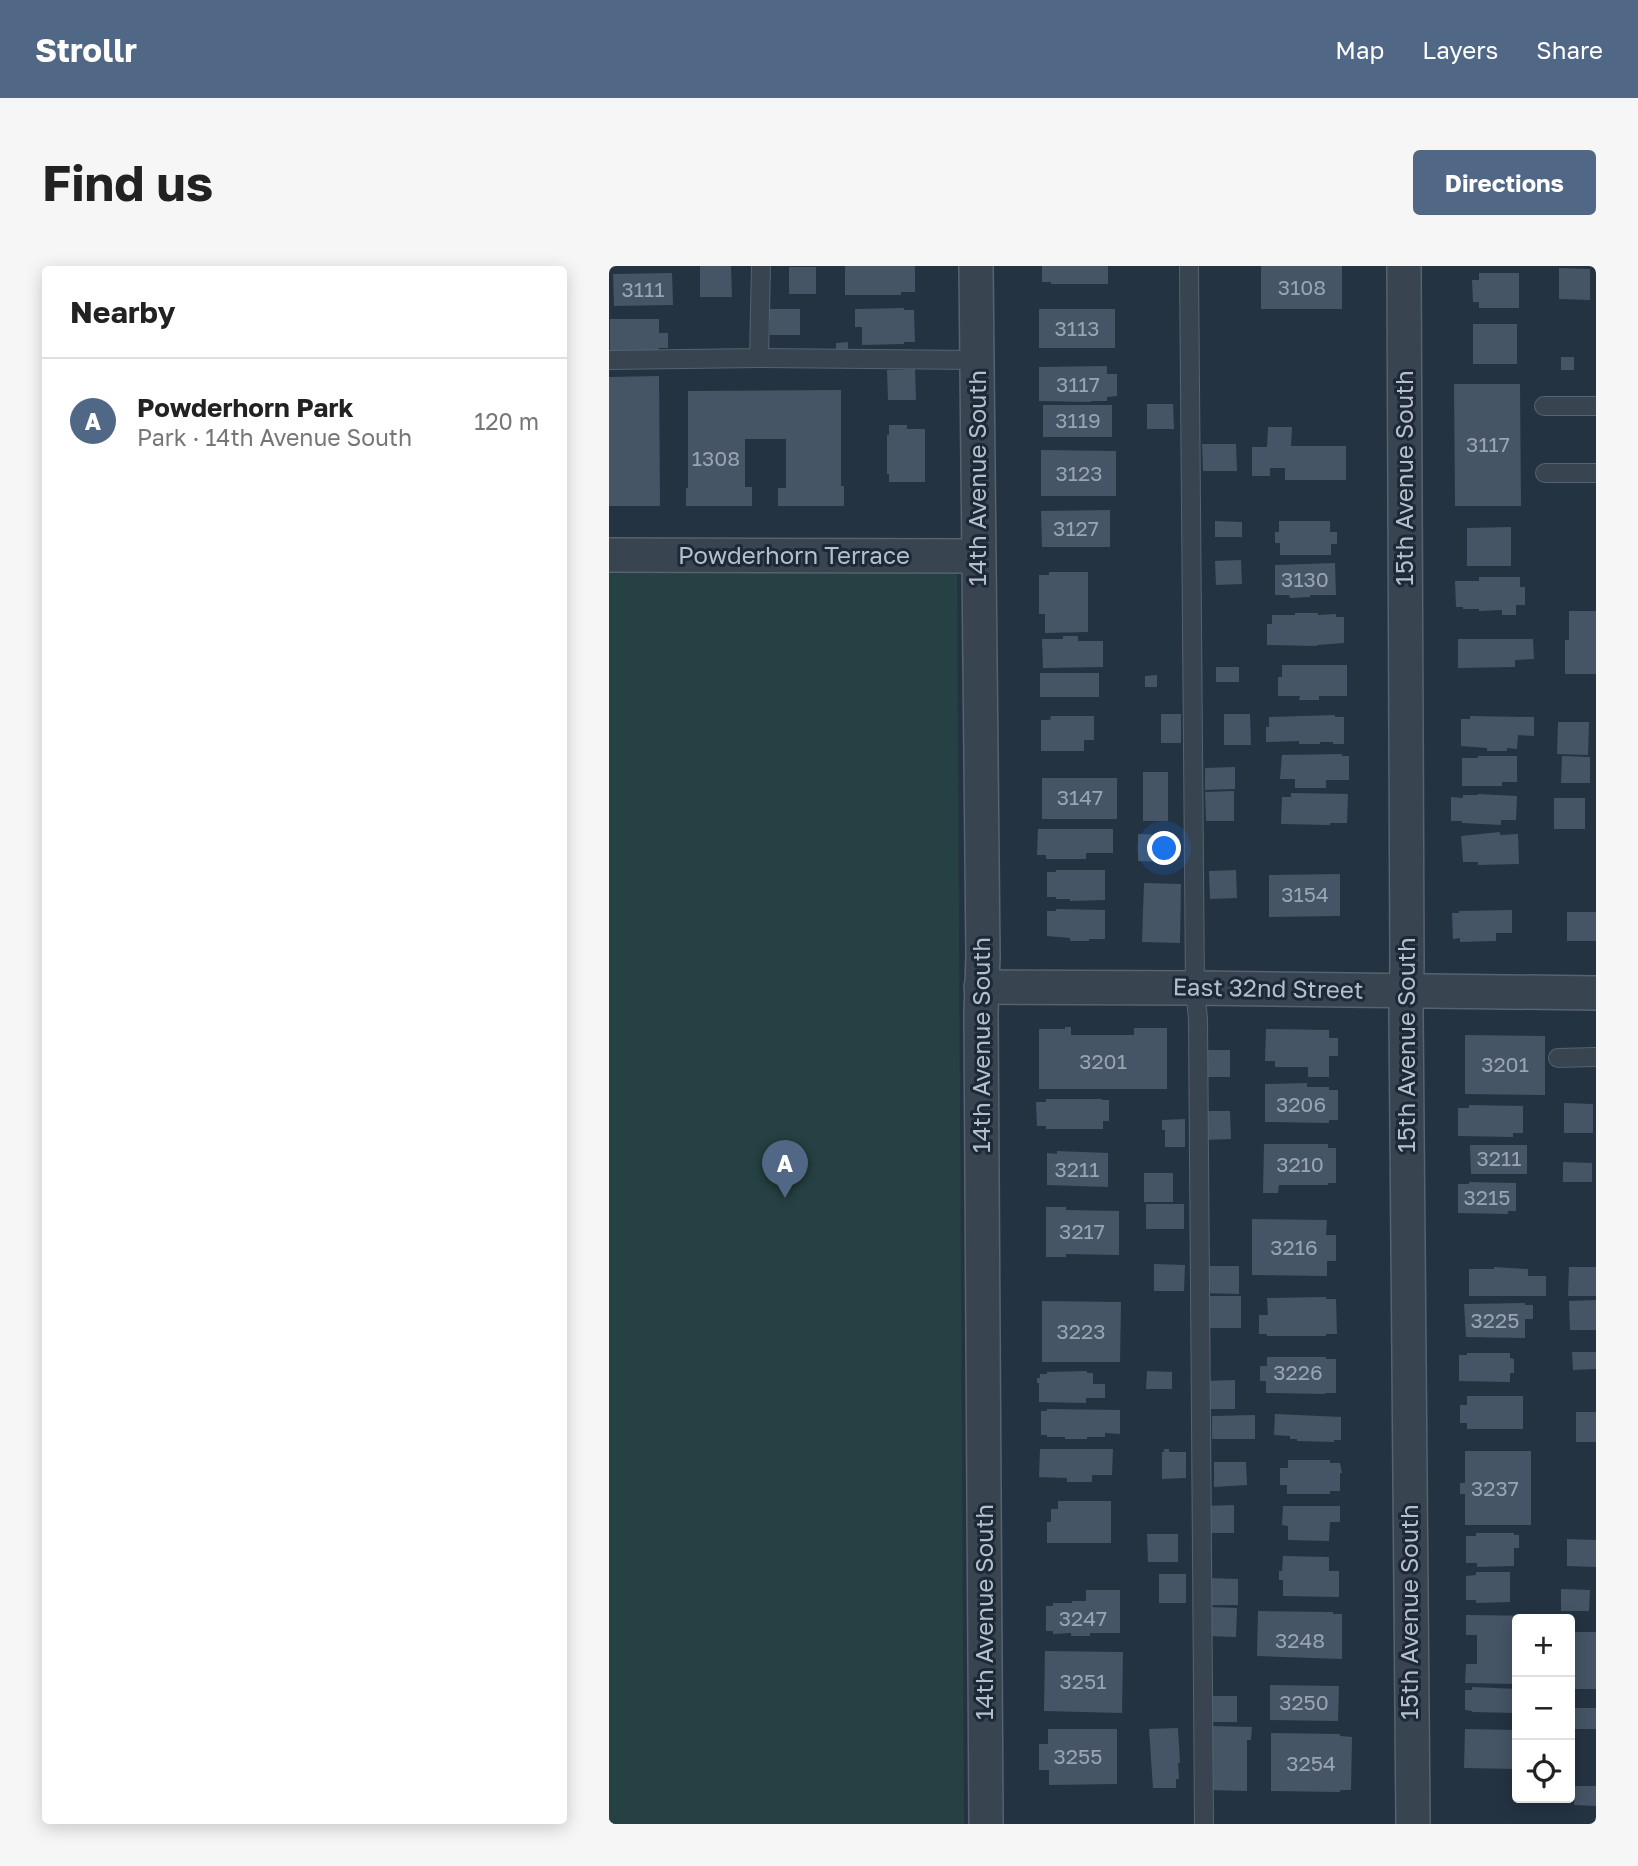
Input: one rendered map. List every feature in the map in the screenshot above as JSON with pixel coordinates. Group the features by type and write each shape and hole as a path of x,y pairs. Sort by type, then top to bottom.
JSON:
{"street":[{"name":"14th Avenue South","path":"976,266 983,956 981,987 986,1824"},
{"name":"15th Avenue South","path":"1404,266 1406,991 1413,1824"},
{"name":"Powderhorn Terrace","path":"609,555 978,556"},
{"name":"East 32nd Street","path":"981,987 1596,993"}],"lane":[{"path":"759,358 761,266"},
{"path":"1189,266 1204,1824"},
{"path":"609,360 977,360"},
{"path":"1543,406 1596,406"},
{"path":"1545,473 1596,473"},
{"path":"1558,1058 1596,1057"}],"green space":[{"path":"957,569 964,1824 609,1824 609,571"}],"building":[{"path":"700,266 731,266 732,297 700,297"},
{"path":"845,266 915,266 915,292 901,292 901,295 845,295"},
{"path":"1042,266 1108,266 1108,284 1042,282"},
{"path":"1261,266 1342,266 1342,309 1261,309"},
{"path":"789,267 816,267 816,294 789,294"},
{"path":"1559,268 1590,269 1590,300 1559,299"},
{"path":"672,273 673,305 614,306 613,274"},
{"path":"1479,273 1519,273 1519,308 1479,308 1479,302 1473,302 1472,280 1479,280"},
{"path":"770,309 800,309 800,335 770,335"},
{"path":"855,309 914,310 915,342 862,345 862,327 855,327"},
{"path":"1039,309 1115,309 1115,348 1039,348"},
{"path":"610,319 659,319 659,333 668,333 668,348 659,348 659,351 610,351"},
{"path":"1473,324 1517,324 1517,364 1473,364"},
{"path":"848,342 848,353 836,353 836,343"},
{"path":"1561,357 1574,357 1574,370 1561,370"},
{"path":"1107,366 1107,374 1117,374 1117,396 1107,397 1107,401 1039,401 1039,367"},
{"path":"915,369 916,400 888,400 887,370"},
{"path":"659,376 660,506 609,506 609,377"},
{"path":"1454,384 1520,384 1521,506 1455,506"},
{"path":"841,390 841,486 844,486 844,506 778,506 778,488 786,488 786,439 745,439 745,487 752,487 752,506 686,506 688,391"},
{"path":"1147,404 1173,404 1174,429 1147,429"},
{"path":"1043,405 1112,405 1112,437 1043,437"},
{"path":"889,425 925,429 925,482 889,482"},
{"path":"1268,427 1292,427 1291,446 1346,446 1346,480 1285,480 1285,468 1270,468 1270,476 1252,476 1252,447 1267,447"},
{"path":"1202,444 1236,444 1237,471 1203,471"},
{"path":"1041,450 1116,451 1116,496 1041,496"},
{"path":"1110,510 1110,547 1042,547 1041,511"},
{"path":"1215,521 1242,522 1242,537 1215,537"},
{"path":"1279,521 1330,521 1330,532 1337,532 1337,544 1331,544 1331,555 1280,555 1280,543 1275,543"},
{"path":"1511,527 1511,566 1467,566 1467,528"},
{"path":"1241,560 1242,584 1216,585 1215,561"},
{"path":"1335,563 1336,595 1290,598 1289,595 1275,595 1275,565"},
{"path":"1049,572 1088,572 1088,632 1045,633 1045,614 1039,614 1039,575 1049,575"},
{"path":"1479,577 1520,577 1520,587 1525,587 1525,605 1516,605 1516,615 1502,615 1502,610 1479,611 1456,607 1455,581 1479,581"},
{"path":"1569,611 1596,611 1596,674 1565,674 1565,640 1569,640"},
{"path":"1336,614 1336,617 1344,617 1344,643 1317,646 1267,645 1267,624 1272,624 1272,615"},
{"path":"1063,636 1078,636 1078,641 1103,641 1103,667 1043,668 1042,639 1063,639"},
{"path":"1458,639 1533,639 1534,659 1515,660 1515,667 1458,668"},
{"path":"1282,665 1347,665 1347,696 1319,696 1319,700 1299,700 1300,696 1278,696 1278,677 1282,677"},
{"path":"1216,667 1239,667 1239,682 1216,682"},
{"path":"1040,673 1099,673 1099,697 1040,697"},
{"path":"1157,675 1157,687 1145,687 1145,676"},
{"path":"1161,714 1181,714 1181,743 1161,743"},
{"path":"1224,714 1250,714 1251,745 1224,745"},
{"path":"1051,716 1094,716 1094,740 1084,740 1084,751 1041,751 1041,720 1050,720"},
{"path":"1470,716 1534,717 1534,736 1518,735 1517,749 1507,748 1507,751 1487,751 1487,748 1461,746 1461,719 1470,719"},
{"path":"1269,717 1344,717 1344,744 1266,742"},
{"path":"1558,722 1589,722 1588,755 1557,754"},
{"path":"1282,755 1349,756 1349,780 1326,780 1326,788 1295,788 1295,779 1280,779"},
{"path":"1517,756 1517,782 1502,782 1502,786 1462,786 1462,758"},
{"path":"1562,756 1590,757 1590,783 1561,783"},
{"path":"1235,767 1235,789 1205,790 1205,768"},
{"path":"1143,772 1168,772 1168,821 1143,821"},
{"path":"1042,778 1117,778 1117,819 1042,819"},
{"path":"1234,791 1234,821 1206,821 1205,792"},
{"path":"1291,793 1348,794 1347,823 1281,824 1282,797 1291,797"},
{"path":"1463,795 1517,796 1516,820 1501,820 1501,825 1451,821 1451,797 1463,798"},
{"path":"1554,798 1585,798 1585,829 1554,829"},
{"path":"1038,829 1113,829 1113,853 1086,853 1086,859 1046,859 1046,855 1037,855"},
{"path":"1500,832 1500,835 1518,834 1519,864 1478,865 1478,862 1463,862 1461,836"},
{"path":"1138,834 1168,835 1169,862 1138,861"},
{"path":"1105,870 1105,900 1070,901 1047,897 1047,872"},
{"path":"1236,870 1237,898 1210,899 1209,871"},
{"path":"1340,874 1340,916 1269,917 1269,875"},
{"path":"1144,883 1181,884 1180,943 1142,942"},
{"path":"1105,910 1105,939 1070,941 1070,938 1047,936 1047,911"},
{"path":"1512,910 1512,933 1496,933 1496,941 1460,942 1460,938 1453,939 1452,913"},
{"path":"1567,912 1596,912 1596,941 1567,941"},
{"path":"1071,1027 1071,1035 1134,1035 1134,1028 1167,1028 1167,1089 1039,1089 1039,1029"},
{"path":"1266,1029 1329,1030 1329,1038 1338,1038 1338,1056 1329,1056 1329,1077 1308,1077 1308,1067 1275,1067 1275,1061 1265,1061"},
{"path":"1465,1035 1545,1036 1545,1095 1465,1094"},
{"path":"1203,1050 1230,1050 1230,1077 1203,1077"},
{"path":"1307,1083 1307,1087 1329,1087 1329,1090 1338,1090 1338,1120 1329,1120 1329,1123 1265,1122 1265,1084"},
{"path":"1046,1099 1109,1100 1109,1121 1103,1121 1103,1129 1046,1129 1046,1126 1037,1126 1036,1102 1046,1102"},
{"path":"1564,1103 1593,1104 1593,1133 1564,1133"},
{"path":"1469,1105 1523,1106 1523,1133 1513,1133 1513,1137 1458,1136 1458,1108 1469,1108"},
{"path":"1202,1111 1230,1111 1231,1139 1203,1140"},
{"path":"1185,1119 1185,1147 1165,1147 1162,1120"},
{"path":"1264,1144 1328,1144 1328,1148 1336,1148 1336,1183 1279,1185 1278,1193 1263,1193"},
{"path":"1470,1145 1527,1145 1527,1174 1471,1174"},
{"path":"1057,1151 1108,1153 1108,1187 1047,1185 1047,1153 1057,1154"},
{"path":"1563,1162 1592,1163 1592,1182 1563,1182"},
{"path":"1144,1173 1173,1173 1173,1202 1144,1202"},
{"path":"1516,1183 1516,1211 1508,1211 1508,1214 1458,1213 1458,1184"},
{"path":"1146,1204 1184,1204 1184,1229 1146,1229"},
{"path":"1046,1207 1119,1211 1119,1255 1066,1254 1066,1257 1046,1257"},
{"path":"1252,1219 1327,1220 1326,1235 1336,1235 1336,1261 1327,1261 1327,1276 1252,1275"},
{"path":"1154,1264 1185,1265 1184,1291 1154,1291"},
{"path":"1203,1266 1239,1266 1239,1294 1203,1293"},
{"path":"1569,1267 1596,1267 1596,1296 1568,1296"},
{"path":"1469,1269 1528,1269 1528,1276 1546,1276 1546,1296 1469,1296"},
{"path":"1202,1296 1241,1296 1241,1328 1202,1328"},
{"path":"1267,1298 1336,1299 1337,1334 1259,1334 1259,1315 1268,1315"},
{"path":"1596,1300 1596,1330 1570,1330 1569,1301"},
{"path":"1042,1301 1121,1302 1120,1362 1042,1362"},
{"path":"1464,1304 1533,1305 1533,1319 1525,1319 1525,1338 1466,1337"},
{"path":"1572,1352 1596,1352 1596,1369 1573,1370"},
{"path":"1510,1353 1510,1358 1514,1359 1514,1373 1510,1373 1510,1382 1459,1381 1459,1355"},
{"path":"1267,1357 1336,1359 1336,1393 1266,1393 1266,1381 1260,1381 1260,1366 1267,1366"},
{"path":"1087,1371 1093,1373 1093,1384 1105,1384 1105,1398 1086,1398 1086,1403 1039,1402 1037,1378 1040,1378 1040,1374"},
{"path":"1147,1371 1172,1372 1172,1389 1146,1389"},
{"path":"1235,1380 1235,1409 1205,1409 1205,1381"},
{"path":"1467,1396 1523,1396 1523,1429 1467,1429 1467,1423 1460,1423 1460,1405 1467,1405"},
{"path":"1120,1410 1120,1434 1105,1433 1105,1437 1087,1439 1041,1435 1041,1411"},
{"path":"1576,1412 1596,1412 1596,1442 1576,1442"},
{"path":"1275,1414 1341,1417 1341,1440 1297,1441 1290,1439 1290,1436 1274,1435"},
{"path":"1255,1415 1255,1439 1212,1439 1212,1416"},
{"path":"1040,1449 1113,1449 1112,1475 1092,1475 1092,1482 1067,1482 1067,1478 1039,1477"},
{"path":"1164,1449 1169,1449 1169,1452 1186,1452 1186,1478 1162,1479"},
{"path":"1465,1451 1531,1451 1531,1525 1465,1525 1465,1494 1460,1494 1460,1483 1465,1483"},
{"path":"1288,1460 1330,1460 1330,1463 1340,1463 1340,1491 1330,1491 1330,1494 1287,1494 1287,1485 1280,1485 1280,1468 1288,1468"},
{"path":"1214,1462 1246,1462 1247,1485 1214,1487"},
{"path":"1058,1501 1111,1501 1111,1543 1047,1543 1047,1522 1051,1522 1051,1509 1058,1509"},
{"path":"1234,1505 1234,1533 1204,1533 1203,1506"},
{"path":"1283,1506 1340,1506 1340,1522 1330,1522 1329,1541 1288,1540 1288,1526 1282,1525"},
{"path":"1476,1533 1519,1535 1519,1548 1514,1548 1514,1566 1477,1567 1477,1563 1466,1563 1466,1536 1476,1536"},
{"path":"1147,1534 1178,1534 1178,1562 1148,1562"},
{"path":"1567,1539 1596,1540 1596,1567 1567,1566"},
{"path":"1283,1556 1329,1557 1329,1571 1339,1571 1339,1597 1283,1596 1283,1580 1279,1580 1279,1571 1282,1571"},
{"path":"1476,1572 1510,1572 1510,1602 1476,1603 1476,1600 1466,1600 1466,1576 1476,1575"},
{"path":"1159,1574 1186,1574 1186,1603 1159,1603"},
{"path":"1208,1578 1238,1579 1238,1605 1208,1605"},
{"path":"1561,1589 1590,1590 1589,1611 1561,1611"},
{"path":"1086,1590 1120,1590 1120,1633 1071,1636 1071,1633 1053,1634 1053,1631 1046,1631 1046,1606 1053,1606 1053,1603 1086,1601"},
{"path":"1207,1607 1237,1608 1236,1637 1207,1636"},
{"path":"1258,1611 1342,1614 1342,1659 1257,1656"},
{"path":"1466,1615 1512,1616 1512,1684 1465,1683 1466,1664 1477,1664 1477,1635 1466,1635"},
{"path":"1575,1632 1596,1632 1596,1689 1575,1689"},
{"path":"1045,1651 1123,1652 1122,1713 1044,1711"},
{"path":"1270,1685 1339,1686 1338,1721 1270,1720"},
{"path":"1472,1687 1512,1689 1512,1713 1465,1710 1465,1690 1472,1690"},
{"path":"1206,1696 1237,1696 1237,1722 1206,1722"},
{"path":"1575,1708 1596,1708 1596,1729 1575,1729"},
{"path":"1210,1726 1252,1727 1251,1740 1247,1740 1247,1791 1209,1790"},
{"path":"1178,1728 1180,1763 1176,1788 1153,1788 1149,1729"},
{"path":"1048,1729 1117,1729 1117,1784 1049,1785 1049,1770 1039,1770 1039,1744 1048,1744"},
{"path":"1465,1729 1512,1730 1512,1769 1464,1768"},
{"path":"1271,1733 1340,1734 1352,1737 1351,1790 1271,1791"},
{"path":"1575,1786 1596,1786 1596,1806 1574,1805"}],"place":[{"name":"Powderhorn Park","path":"785,1198"}]}
